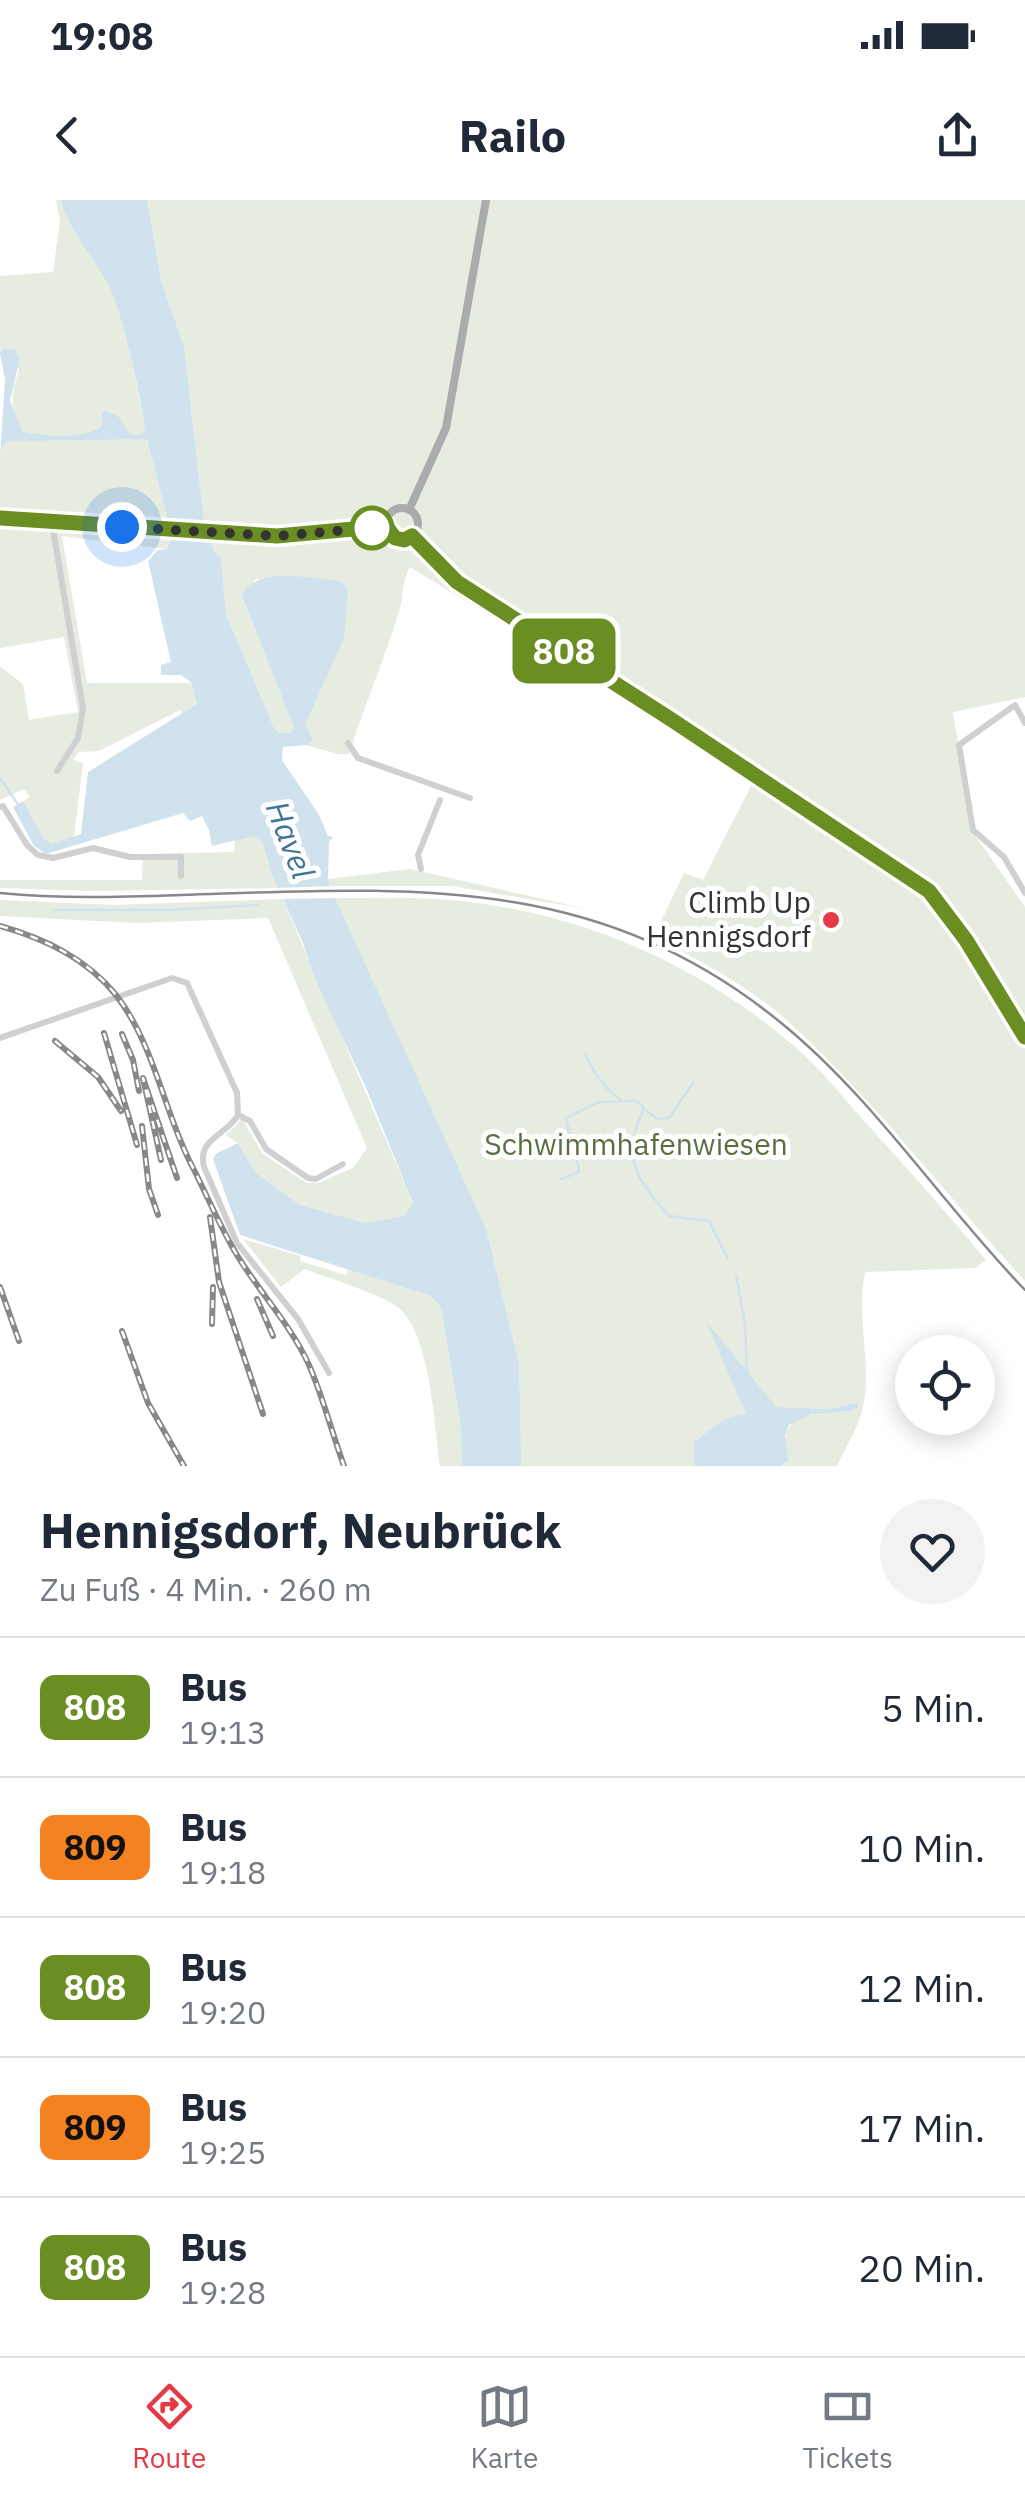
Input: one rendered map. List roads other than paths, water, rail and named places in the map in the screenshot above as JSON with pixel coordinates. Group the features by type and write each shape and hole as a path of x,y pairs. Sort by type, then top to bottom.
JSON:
{"main road":[{"path":"409,510 446,428 486,200"},
{"path":"386,526 392,512 409,510"},
{"path":"386,526 395,538 404,540 412,536 418,522 409,510"},
{"path":"0,518 304,536 386,526"},
{"path":"412,536 457,582 929,891 966,940 1025,1038"}],"street":[{"path":"52,523 83,708 78,738 58,771"},
{"path":"1025,723 1015,705 958,745 973,830 1004,857 1025,893"},
{"path":"348,743 358,758 470,798"},
{"path":"422,869 418,855 440,800"},
{"path":"1,806 27,846 38,855 52,858 93,848 130,857 180,857 181,876"},
{"path":"0,1038 172,978 187,983 237,1093 238,1116 206,1144 202,1155 204,1167 237,1243 298,1318 328,1373"},
{"path":"238,1116 250,1121 266,1149 301,1175 316,1178 343,1164"}],"water":[{"name":"Havel","path":"61,200 147,200 162,284 184,346 204,520 214,552 221,557 226,614 274,728 280,733 290,733 294,728 242,596 258,580 285,576 341,581 348,589 344,638 305,725 313,740 306,745 283,747 282,760 319,815 328,836 333,837 329,842 328,879 335,898 486,1229 519,1364 521,1466 462,1466 460,1421 441,1307 431,1296 240,1235 213,1159 238,1143 255,1172 300,1205 366,1223 404,1216 413,1203 367,1090 316,981 263,843 254,836 212,846 202,816 190,821 183,813 46,854 34,846 13,807 23,801 44,839 52,844 81,834 88,772 197,704 192,683 181,675 161,675 161,665 171,662 148,561 158,550 167,549 172,538 147,439 10,441 2,446 0,457 3,349 14,349 20,358 10,401 22,431 52,435 85,433 102,426 105,411 118,416 130,434 145,431 115,300 70,223"},
{"path":"706,1321 776,1407 830,1409 857,1403 859,1406 852,1411 812,1414 789,1425 785,1435 788,1461 781,1466 694,1466 694,1442 726,1418 746,1414"}],"waterway":[{"path":"0,778 19,806"},
{"path":"53,910 258,905"},
{"path":"586,1055 600,1079 620,1099"},
{"path":"646,1110 657,1119 670,1117 693,1083"},
{"path":"561,1179 579,1172 566,1118 599,1102 637,1101 644,1108 633,1140 640,1178 669,1216 709,1221 728,1259"},
{"path":"736,1275 745,1324 747,1372"}],"tram line":[{"path":"0,893 91,897 420,892 495,899 568,914 639,937 710,973 780,1022 814,1052 877,1117 1025,1290"}],"railway":[{"path":"0,926 33,937 78,960 104,982 129,1014 222,1229 309,1365 344,1466"},
{"path":"104,1033 137,1145"},
{"path":"122,1034 133,1060 139,1091"},
{"path":"55,1041 98,1077 121,1111"},
{"path":"161,1160 143,1078 177,1178"},
{"path":"142,1126 149,1189 158,1215"},
{"path":"210,1217 219,1282 263,1414"},
{"path":"0,1287 19,1341"},
{"path":"212,1324 213,1287"},
{"path":"257,1299 273,1336"},
{"path":"122,1331 148,1403 184,1466"}],"place":[{"name":"Climb Up Hennigsdorf","path":"831,920"}],"park label":[{"name":"Schwimmhafenwiesen","path":"636,1145"}]}
